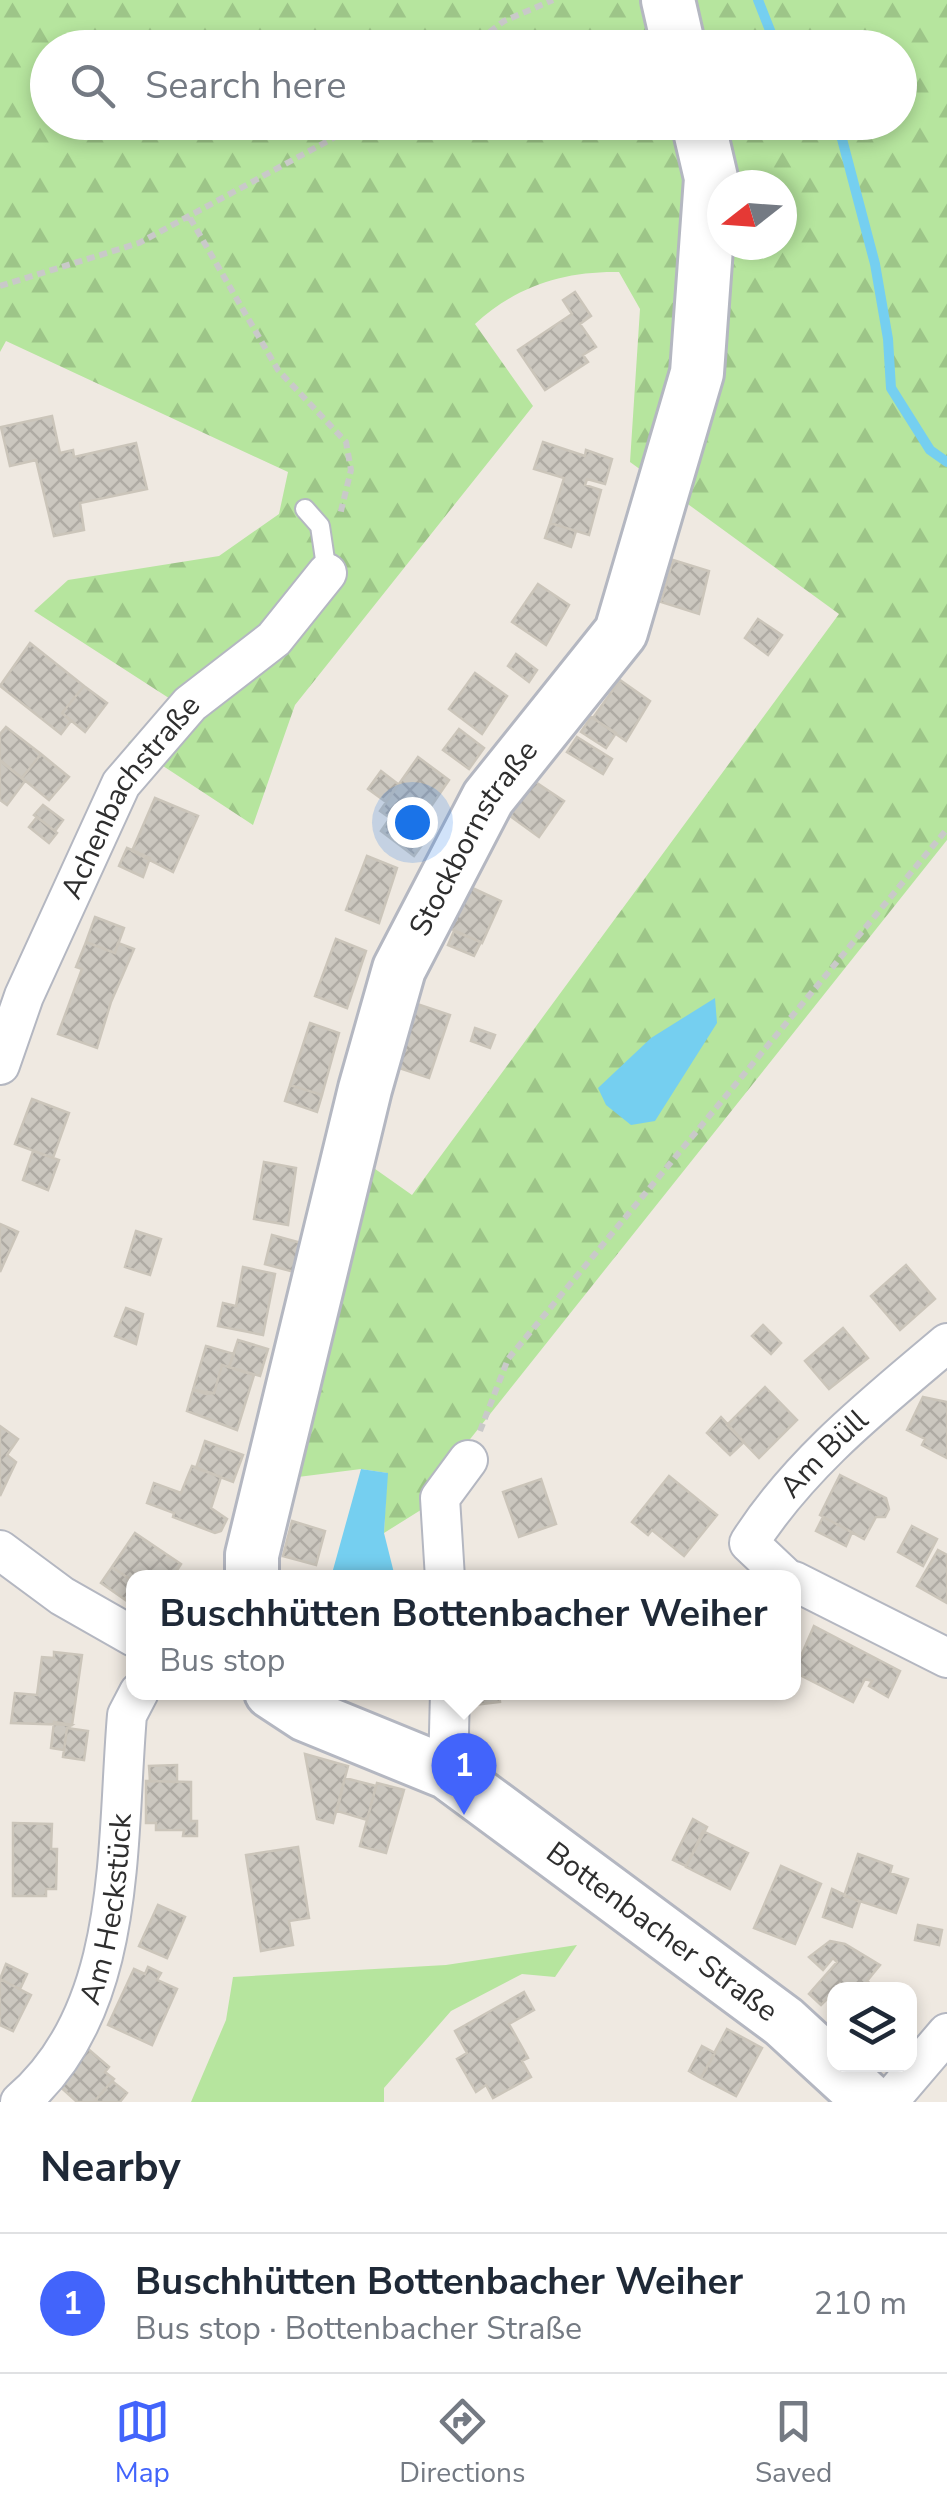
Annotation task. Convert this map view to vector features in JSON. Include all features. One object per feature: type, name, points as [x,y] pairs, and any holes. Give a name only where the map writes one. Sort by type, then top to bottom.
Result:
[{"type":"street","points":[[668,0],[676,30]]},
{"type":"street","name":"Stockbornstraße","points":[[252,1570],[252,1556],[365,1089],[399,968],[488,798],[622,632],[697,373],[711,178],[702,140]]},
{"type":"street","name":"Achenbachstraße","points":[[0,1065],[24,996],[120,784],[190,704],[274,639],[326,574]]},
{"type":"street","name":"Am Büll","points":[[778,1570],[749,1543],[768,1512],[832,1442],[947,1343]]},
{"type":"street","points":[[444,1570],[440,1498],[468,1460]]},
{"type":"street","points":[[0,1550],[62,1596],[126,1632]]},
{"type":"street","points":[[801,1585],[947,1658]]},
{"type":"street","name":"Am Heckstück","points":[[20,2102],[46,2080],[86,2010],[107,1945],[126,1715],[134,1700]]},
{"type":"street","name":"Bottenbacher Straße","points":[[284,1700],[306,1715],[448,1774],[784,2022],[871,2102]]},
{"type":"street","points":[[448,1774],[450,1700]]},
{"type":"street","points":[[888,2102],[947,2033]]},
{"type":"lane","points":[[306,509],[320,526],[326,574]]},
{"type":"path","points":[[492,30],[553,0]]},
{"type":"path","points":[[0,286],[139,244],[331,140]]},
{"type":"path","points":[[190,218],[278,370],[346,442],[351,470],[326,574]]},
{"type":"path","points":[[468,1460],[508,1359],[947,829]]},
{"type":"green space","points":[[0,0],[947,0],[947,840],[463,1448],[440,1498],[384,1533],[387,1473],[361,1469],[298,1477],[361,1159],[412,1195],[839,614],[630,462],[640,309],[619,272],[579,274],[542,283],[507,300],[475,324],[533,406],[295,705],[253,825],[128,743],[175,702],[34,611],[68,580],[219,556],[279,514],[288,472],[6,341],[0,352]]},
{"type":"green space","points":[[577,1945],[555,1977],[522,1974],[451,2011],[384,2088],[384,2102],[191,2102],[226,2020],[233,1977],[446,1965]]},
{"type":"water","points":[[715,998],[717,1023],[655,1121],[631,1125],[606,1105],[598,1088],[651,1038]]},
{"type":"water","points":[[361,1469],[388,1473],[384,1533],[393,1570],[333,1570]]},
{"type":"building","points":[[575,292],[591,316],[580,324],[596,347],[583,355],[588,362],[545,390],[518,350],[572,314],[563,300]]},
{"type":"building","points":[[52,416],[60,453],[73,450],[74,457],[136,443],[147,489],[80,503],[84,530],[54,536],[36,460],[10,466],[1,427]]},
{"type":"building","points":[[543,442],[585,456],[586,450],[612,459],[605,484],[587,479],[585,485],[601,490],[589,535],[550,523],[564,478],[534,469]]},
{"type":"building","points":[[550,523],[576,531],[571,547],[545,538]]},
{"type":"building","points":[[673,560],[709,571],[699,614],[661,602]]},
{"type":"building","points":[[538,584],[569,605],[546,645],[512,622]]},
{"type":"building","points":[[758,619],[782,635],[768,655],[745,638]]},
{"type":"building","points":[[30,643],[84,686],[62,713],[71,721],[61,734],[0,686]]},
{"type":"building","points":[[516,654],[537,670],[529,682],[508,666]]},
{"type":"building","points":[[475,673],[507,696],[482,734],[449,709]]},
{"type":"building","points":[[620,680],[650,701],[626,741],[593,718]]},
{"type":"building","points":[[84,686],[107,703],[85,732],[62,713]]},
{"type":"building","points":[[591,717],[616,733],[606,748],[581,732]]},
{"type":"building","points":[[6,727],[41,754],[22,778],[0,760],[0,734]]},
{"type":"building","points":[[459,729],[484,748],[469,769],[443,750]]},
{"type":"building","points":[[577,737],[612,759],[603,774],[567,752]]},
{"type":"building","points":[[41,754],[69,777],[49,800],[22,778]]},
{"type":"building","points":[[418,757],[449,780],[417,827],[425,841],[414,856],[381,831],[390,818],[380,811]]},
{"type":"building","points":[[0,761],[25,781],[7,805],[0,800]]},
{"type":"building","points":[[381,771],[398,784],[386,802],[368,789]]},
{"type":"building","points":[[534,781],[564,801],[539,837],[510,816]]},
{"type":"building","points":[[155,798],[198,816],[173,872],[132,851]]},
{"type":"building","points":[[43,805],[63,820],[55,831],[34,815]]},
{"type":"building","points":[[37,817],[57,833],[49,843],[29,827]]},
{"type":"building","points":[[127,848],[150,858],[143,877],[119,866]]},
{"type":"building","points":[[367,856],[397,868],[379,923],[346,910]]},
{"type":"building","points":[[468,886],[501,901],[482,943],[449,928]]},
{"type":"building","points":[[95,917],[124,928],[115,953],[86,942]]},
{"type":"building","points":[[454,931],[481,942],[474,956],[448,945]]},
{"type":"building","points":[[336,939],[366,951],[347,1008],[315,996]]},
{"type":"building","points":[[86,942],[115,953],[118,943],[134,949],[97,1048],[58,1034],[82,969],[76,967]]},
{"type":"building","points":[[417,1004],[450,1015],[429,1078],[396,1067]]},
{"type":"building","points":[[310,1023],[339,1033],[322,1095],[290,1085]]},
{"type":"building","points":[[475,1028],[495,1035],[490,1048],[471,1041]]},
{"type":"building","points":[[290,1085],[322,1095],[317,1112],[285,1101]]},
{"type":"building","points":[[32,1099],[69,1113],[53,1158],[15,1144]]},
{"type":"building","points":[[33,1151],[59,1160],[48,1190],[23,1180]]},
{"type":"building","points":[[264,1162],[296,1168],[288,1225],[254,1219]]},
{"type":"building","points":[[0,1224],[18,1232],[0,1272]]},
{"type":"building","points":[[136,1231],[161,1239],[150,1275],[125,1267]]},
{"type":"building","points":[[272,1235],[301,1243],[294,1272],[265,1264]]},
{"type":"building","points":[[906,1265],[935,1299],[900,1330],[871,1296]]},
{"type":"building","points":[[243,1267],[275,1274],[263,1335],[218,1326],[223,1303],[236,1306]]},
{"type":"building","points":[[126,1308],[143,1314],[136,1344],[115,1336]]},
{"type":"building","points":[[763,1325],[781,1343],[771,1354],[752,1336]]},
{"type":"building","points":[[843,1328],[868,1358],[829,1389],[805,1361]]},
{"type":"building","points":[[238,1340],[268,1349],[260,1376],[229,1367]]},
{"type":"building","points":[[206,1346],[234,1354],[229,1367],[222,1365],[214,1393],[206,1394],[193,1390]]},
{"type":"building","points":[[222,1365],[254,1375],[237,1430],[187,1411],[193,1390],[214,1393]]},
{"type":"building","points":[[765,1387],[797,1420],[759,1458],[727,1425]]},
{"type":"building","points":[[923,1397],[947,1402],[947,1458],[922,1445],[925,1439],[907,1430]]},
{"type":"building","points":[[721,1417],[744,1442],[730,1455],[707,1433]]},
{"type":"building","points":[[0,1426],[18,1439],[7,1455],[16,1462],[0,1496]]},
{"type":"building","points":[[205,1441],[243,1455],[233,1482],[196,1468]]},
{"type":"building","points":[[192,1466],[221,1477],[211,1508],[227,1519],[221,1531],[215,1533],[147,1503],[154,1483],[181,1493]]},
{"type":"building","points":[[840,1475],[886,1498],[889,1509],[885,1517],[876,1517],[864,1539],[820,1515]]},
{"type":"building","points":[[669,1476],[717,1515],[684,1556],[652,1530],[648,1535],[632,1522]]},
{"type":"building","points":[[541,1479],[556,1524],[519,1537],[503,1492]]},
{"type":"building","points":[[823,1517],[852,1532],[846,1546],[816,1531]]},
{"type":"building","points":[[292,1521],[325,1531],[316,1565],[283,1556]]},
{"type":"building","points":[[912,1526],[937,1539],[923,1566],[898,1552]]},
{"type":"building","points":[[135,1533],[181,1564],[177,1570],[126,1570],[126,1577],[112,1567]]},
{"type":"building","points":[[938,1550],[947,1555],[947,1603],[917,1586]]},
{"type":"building","points":[[112,1567],[126,1577],[126,1600],[101,1583]]},
{"type":"building","points":[[814,1626],[900,1671],[888,1697],[869,1686],[872,1681],[865,1679],[853,1702],[801,1676],[801,1656]]},
{"type":"building","points":[[54,1652],[82,1655],[72,1725],[11,1723],[15,1693],[37,1695],[42,1657],[54,1658]]},
{"type":"building","points":[[473,1700],[500,1700],[500,1702],[473,1705]]},
{"type":"building","points":[[54,1722],[72,1725],[67,1728],[64,1750],[51,1748]]},
{"type":"building","points":[[67,1728],[88,1731],[84,1760],[63,1757]]},
{"type":"building","points":[[305,1754],[348,1766],[333,1823],[317,1819]]},
{"type":"building","points":[[177,1765],[177,1782],[150,1781],[149,1766]]},
{"type":"building","points":[[345,1778],[376,1786],[367,1820],[337,1811]]},
{"type":"building","points":[[146,1781],[191,1782],[191,1821],[197,1821],[197,1836],[183,1836],[184,1830],[156,1830],[156,1823],[146,1823]]},
{"type":"building","points":[[377,1783],[404,1790],[386,1853],[360,1846]]},
{"type":"building","points":[[693,1819],[707,1827],[686,1866],[673,1860]]},
{"type":"building","points":[[13,1823],[52,1824],[51,1849],[57,1849],[56,1889],[46,1889],[46,1896],[13,1896]]},
{"type":"building","points":[[703,1831],[748,1853],[730,1889],[686,1867]]},
{"type":"building","points":[[298,1847],[309,1918],[289,1921],[293,1945],[261,1951],[246,1855]]},
{"type":"building","points":[[858,1854],[892,1866],[890,1873],[908,1879],[896,1913],[844,1896]]},
{"type":"building","points":[[781,1866],[821,1884],[795,1944],[754,1928]]},
{"type":"building","points":[[832,1889],[860,1902],[852,1927],[823,1917]]},
{"type":"building","points":[[158,1905],[185,1917],[167,1958],[139,1946]]},
{"type":"building","points":[[918,1925],[942,1930],[939,1945],[915,1940]]},
{"type":"building","points":[[830,1941],[845,1944],[880,1965],[868,1982],[827,1982],[827,1999],[821,2005],[809,1994],[837,1962],[833,1958],[823,1970],[809,1957]]},
{"type":"building","points":[[6,1964],[27,1974],[20,1989],[0,1979]]},
{"type":"building","points":[[148,1967],[161,1973],[157,1980],[177,1989],[152,2045],[108,2025],[134,1969],[145,1974]]},
{"type":"building","points":[[0,1979],[31,1995],[13,2031],[0,2025]]},
{"type":"building","points":[[524,1992],[534,2010],[509,2024],[528,2058],[522,2061],[531,2077],[493,2098],[486,2085],[476,2092],[457,2059],[467,2053],[455,2031]]},
{"type":"building","points":[[727,2029],[762,2048],[736,2096],[701,2078]]},
{"type":"building","points":[[702,2046],[715,2053],[701,2078],[689,2071]]},
{"type":"building","points":[[87,2048],[109,2067],[105,2072],[114,2079],[94,2102],[77,2102],[57,2084]]},
{"type":"building","points":[[112,2081],[127,2093],[120,2102],[94,2102]]},
{"type":"waterway","points":[[758,0],[770,30]]},
{"type":"waterway","points":[[842,140],[875,264],[888,339],[891,388],[930,450],[947,462]]},
{"type":"place","name":"Buschhütten Bottenbacher Weiher","points":[[464,1815]]}]
